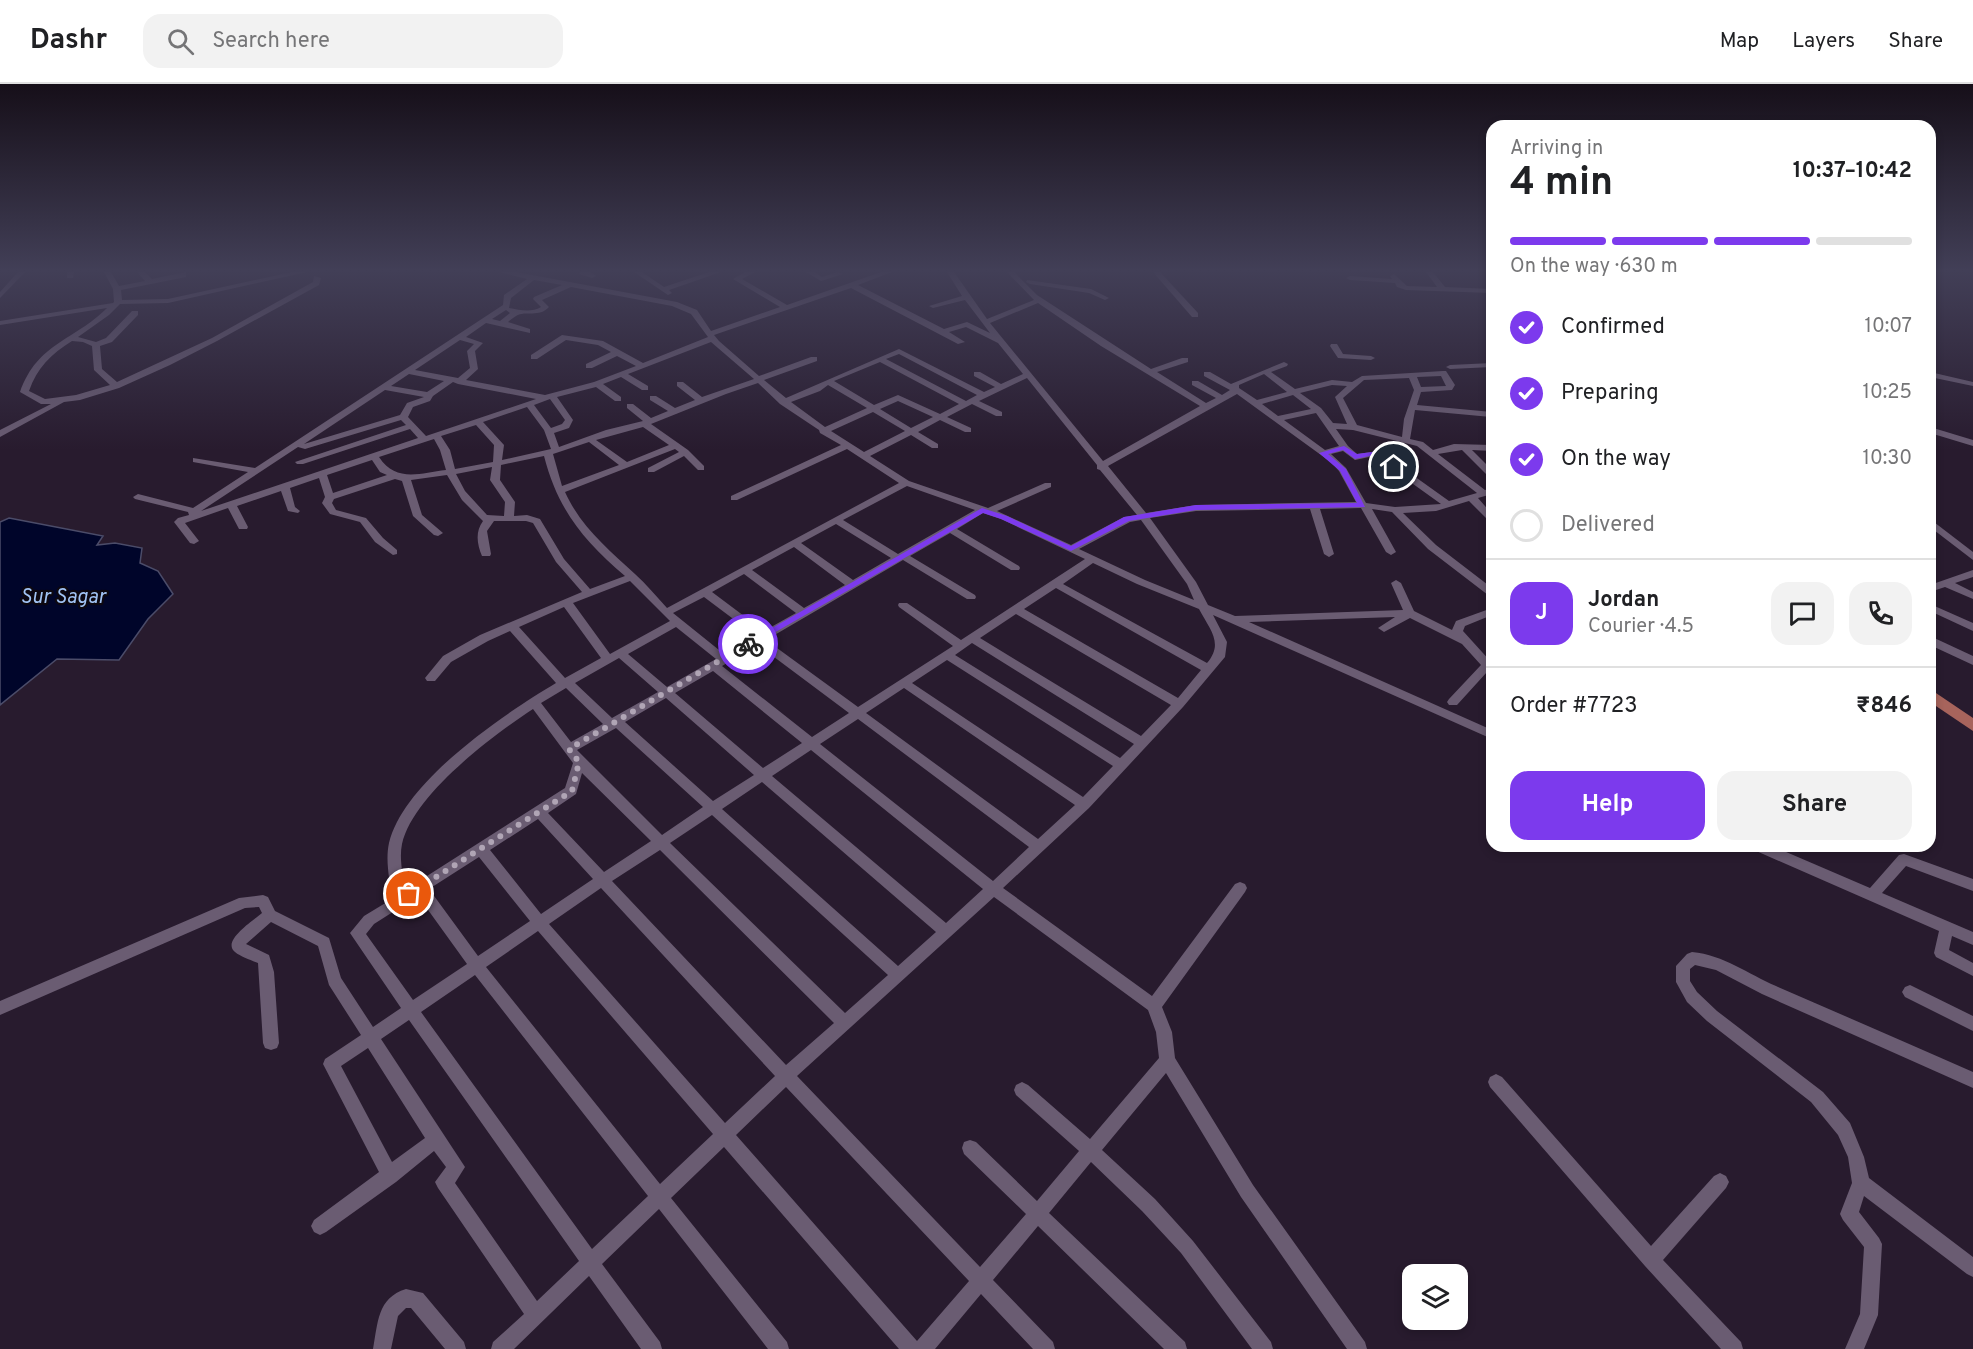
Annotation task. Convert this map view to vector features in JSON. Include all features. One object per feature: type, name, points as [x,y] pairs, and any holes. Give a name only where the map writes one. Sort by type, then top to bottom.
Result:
[{"type":"main road","points":[[1936,698],[1973,726]]},
{"type":"street","points":[[79,331],[41,361],[26,383],[24,392],[34,400],[61,401],[82,398],[143,377],[228,331]]},
{"type":"street","points":[[69,338],[85,340],[96,345],[110,340],[118,331]]},
{"type":"street","points":[[179,522],[469,331]]},
{"type":"street","points":[[708,331],[783,402],[823,431],[906,483],[985,511],[1486,732]]},
{"type":"street","points":[[179,522],[597,384],[725,331]]},
{"type":"street","points":[[981,331],[1000,341]]},
{"type":"street","points":[[507,1347],[535,1314],[786,1076],[1084,804],[1179,704],[1221,654],[1221,642],[1206,608],[1143,516],[1100,467],[993,331]]},
{"type":"street","points":[[1087,331],[1206,406]]},
{"type":"street","points":[[943,332],[962,342]]},
{"type":"street","points":[[534,357],[565,337],[600,343],[642,366]]},
{"type":"street","points":[[287,452],[403,417],[410,405],[427,399],[429,395],[474,369],[471,351],[480,343],[458,338]]},
{"type":"street","points":[[96,345],[96,364],[99,374],[116,386]]},
{"type":"street","points":[[1334,346],[1339,355],[1369,356],[1383,376]]},
{"type":"street","points":[[783,402],[899,351],[984,395]]},
{"type":"street","points":[[589,366],[616,353]]},
{"type":"street","points":[[330,497],[394,476],[451,472],[552,452],[647,423],[814,359]]},
{"type":"street","points":[[880,359],[969,403],[999,414]]},
{"type":"street","points":[[1150,372],[1185,360]]},
{"type":"street","points":[[1236,389],[1235,384],[1239,380],[1284,364]]},
{"type":"street","points":[[1449,367],[1486,365]]},
{"type":"street","points":[[408,371],[549,398],[568,420],[566,426],[549,432]]},
{"type":"street","points":[[1265,371],[1293,394],[1318,410],[1344,448],[1355,457],[1376,453],[1449,505]]},
{"type":"street","points":[[1353,427],[1339,397],[1362,378],[1443,373],[1451,385],[1449,388],[1418,390]]},
{"type":"street","points":[[622,374],[645,388]]},
{"type":"street","points":[[977,374],[1001,387]]},
{"type":"street","points":[[1207,374],[1236,389],[1343,470],[1391,552]]},
{"type":"street","points":[[862,456],[1027,375]]},
{"type":"street","points":[[1407,438],[1408,418],[1418,390],[1412,375]]},
{"type":"street","points":[[1936,375],[1973,384]]},
{"type":"street","points":[[828,381],[935,446]]},
{"type":"street","points":[[1255,403],[1332,382],[1355,385]]},
{"type":"street","points":[[1195,383],[1222,398]]},
{"type":"street","points":[[597,384],[618,399]]},
{"type":"street","points":[[680,384],[701,401]]},
{"type":"street","points":[[384,387],[429,395]]},
{"type":"street","points":[[1100,467],[1236,389]]},
{"type":"street","points":[[653,398],[675,412]]},
{"type":"street","points":[[823,431],[903,398],[968,430]]},
{"type":"street","points":[[0,434],[61,401]]},
{"type":"street","points":[[530,405],[549,432],[559,491],[572,519],[588,538],[632,577],[718,662],[813,743],[993,889],[1154,1006],[1164,1032],[1167,1060],[1247,1191],[1358,1349]]},
{"type":"street","points":[[630,406],[647,423],[686,452],[701,468]]},
{"type":"street","points":[[1412,407],[1486,414]]},
{"type":"street","points":[[1275,419],[1318,410]]},
{"type":"street","points":[[403,417],[425,440]]},
{"type":"street","points":[[478,422],[499,445],[495,480],[510,502],[509,519]]},
{"type":"street","points":[[300,462],[412,426]]},
{"type":"street","points":[[1330,426],[1353,427],[1407,438],[1434,452],[1486,491]]},
{"type":"street","points":[[1936,432],[1973,443]]},
{"type":"street","points":[[436,436],[447,452],[451,472],[473,507],[484,518],[527,518],[537,521],[560,560],[588,594]]},
{"type":"street","points":[[590,439],[626,465]]},
{"type":"street","points":[[559,491],[676,446]]},
{"type":"street","points":[[734,498],[846,446]]},
{"type":"street","points":[[1434,452],[1464,447],[1486,448]]},
{"type":"street","points":[[1464,447],[1486,469]]},
{"type":"street","points":[[1322,453],[1344,448]]},
{"type":"street","points":[[287,452],[300,462],[311,477]]},
{"type":"street","points":[[651,470],[686,452]]},
{"type":"street","points":[[374,456],[383,470],[394,476]]},
{"type":"street","points":[[196,460],[257,471]]},
{"type":"street","points":[[322,473],[330,497],[327,503],[333,512],[363,520],[393,552]]},
{"type":"street","points":[[405,477],[418,516],[438,533]]},
{"type":"street","points":[[666,613],[906,483]]},
{"type":"street","points":[[569,749],[950,529],[985,511],[1048,485]]},
{"type":"street","points":[[285,486],[291,509],[295,511]]},
{"type":"street","points":[[1071,549],[1119,522],[1196,508],[1364,506],[1395,510],[1449,505],[1486,493]]},
{"type":"street","points":[[138,497],[195,511]]},
{"type":"street","points":[[1472,498],[1486,513]]},
{"type":"street","points":[[231,504],[243,527]]},
{"type":"street","points":[[1314,506],[1329,554]]},
{"type":"street","points":[[1395,510],[1432,547],[1486,588]]},
{"type":"street","points":[[486,554],[481,532],[484,524],[491,519]]},
{"type":"street","points":[[836,520],[971,597]]},
{"type":"street","points":[[179,522],[194,541]]},
{"type":"street","points":[[1936,527],[1973,557]]},
{"type":"street","points":[[950,529],[1015,568]]},
{"type":"street","points":[[794,543],[852,585]]},
{"type":"street","points":[[390,1176],[331,1064],[602,881],[1093,559]]},
{"type":"street","points":[[745,570],[804,613]]},
{"type":"street","points":[[1936,587],[1973,573]]},
{"type":"street","points":[[431,678],[447,659],[512,626],[632,577]]},
{"type":"street","points":[[1054,583],[1208,669]]},
{"type":"street","points":[[1396,583],[1410,613]]},
{"type":"street","points":[[1947,584],[1973,596]]},
{"type":"street","points":[[704,592],[859,713],[1039,847]]},
{"type":"street","points":[[566,603],[614,656],[666,692],[946,932]]},
{"type":"street","points":[[903,605],[1142,743]]},
{"type":"street","points":[[1017,610],[1179,704]]},
{"type":"street","points":[[1936,610],[1973,627]]},
{"type":"street","points":[[1233,619],[1410,613],[1464,641]]},
{"type":"street","points":[[1384,628],[1410,613]]},
{"type":"street","points":[[1486,613],[1460,624],[1457,632],[1486,664]]},
{"type":"street","points":[[399,901],[395,866],[396,841],[410,810],[434,783],[533,701],[677,622]]},
{"type":"street","points":[[512,626],[565,683],[714,808],[898,975]]},
{"type":"street","points":[[1936,643],[1973,661]]},
{"type":"street","points":[[947,655],[1121,765]]},
{"type":"street","points":[[1453,702],[1486,672]]},
{"type":"street","points":[[904,683],[1084,804]]},
{"type":"street","points":[[533,701],[579,762],[844,1023]]},
{"type":"street","points":[[579,762],[572,791],[369,920],[357,933],[653,1349]]},
{"type":"street","points":[[539,812],[1046,1349]]},
{"type":"street","points":[[481,849],[540,923],[911,1349]]},
{"type":"street","points":[[1773,852],[1973,939]]},
{"type":"street","points":[[1873,894],[1904,859],[1973,885]]},
{"type":"street","points":[[420,888],[477,966],[780,1349]]},
{"type":"street","points":[[1154,1006],[1240,888]]},
{"type":"street","points":[[0,1008],[244,902],[263,901],[270,915],[324,942],[334,980],[436,1140],[457,1167],[444,1182],[535,1314]]},
{"type":"street","points":[[270,915],[239,941],[239,947],[264,960],[267,972],[271,1043]]},
{"type":"street","points":[[1947,927],[1941,953],[1973,970]]},
{"type":"street","points":[[1854,1349],[1869,1315],[1873,1245],[1849,1214],[1861,1183],[1856,1157],[1844,1129],[1817,1097],[1712,1017],[1692,997],[1683,982],[1683,966],[1692,958],[1703,958],[1724,966],[1761,986],[1973,1080]]},
{"type":"street","points":[[1910,992],[1973,1024]]},
{"type":"street","points":[[923,1349],[1167,1060]]},
{"type":"street","points":[[1496,1082],[1652,1260],[1734,1349]]},
{"type":"street","points":[[1022,1090],[1152,1207],[1181,1240],[1230,1308],[1264,1349]]},
{"type":"street","points":[[320,1226],[436,1140]]},
{"type":"street","points":[[970,1148],[1038,1211],[1178,1349]]},
{"type":"street","points":[[1652,1260],[1720,1182]]},
{"type":"street","points":[[1861,1183],[1973,1269]]},
{"type":"street","points":[[382,1349],[392,1305],[399,1298],[408,1297],[416,1300],[457,1349]]},
{"type":"water","name":"Sur Sagar","points":[[9,518],[103,536],[97,545],[115,543],[142,548],[140,563],[158,571],[173,594],[148,619],[119,660],[57,659],[0,705],[0,522]]},
{"type":"way so far","points":[[409,894],[572,791],[579,762],[569,749],[748,644]]},
{"type":"route","points":[[748,644],[982,510],[1004,517],[1071,549],[1127,519],[1196,508],[1362,505],[1343,470],[1335,461],[1322,453],[1344,448],[1355,457],[1376,453],[1394,467]]}]
